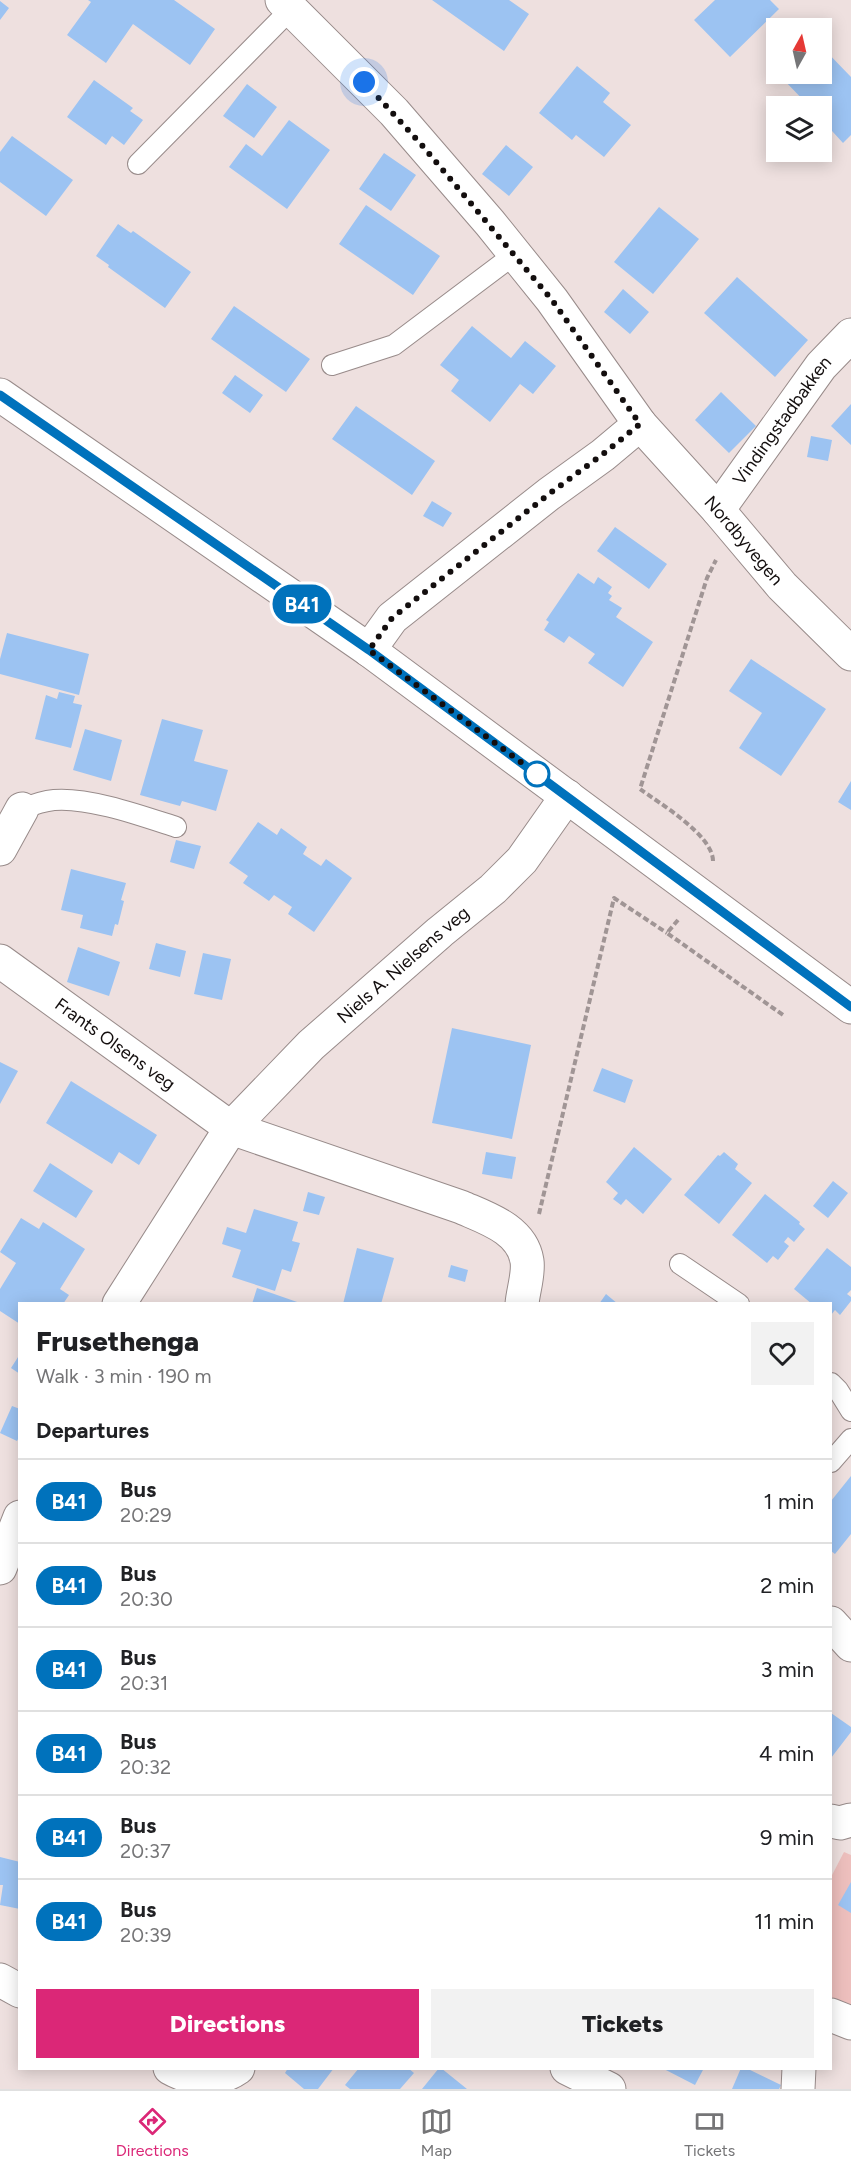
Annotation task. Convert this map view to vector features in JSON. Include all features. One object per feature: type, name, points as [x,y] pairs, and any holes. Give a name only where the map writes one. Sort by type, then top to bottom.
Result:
[{"type":"street","name":"Nordbyvegen","points":[[292,3],[393,112],[515,254],[552,300],[640,424],[782,586],[851,654]]},
{"type":"street","name":"Vindingstadbakken","points":[[725,519],[821,366],[851,335]]},
{"type":"street","points":[[0,395],[369,650],[851,1007]]},
{"type":"street","points":[[369,650],[392,618],[640,424]]},
{"type":"street","name":"Niels A. Nielsens veg","points":[[120,1302],[231,1128],[312,1045],[440,932],[493,889],[522,860],[567,796]]},
{"type":"street","points":[[0,849],[22,809]]},
{"type":"street","name":"Frants Olsens veg","points":[[0,961],[231,1128]]},
{"type":"street","points":[[231,1128],[461,1207],[496,1222],[519,1240],[528,1262],[522,1302]]},
{"type":"street","points":[[0,1568],[18,1522]]},
{"type":"street","points":[[832,1624],[851,1645]]},
{"type":"street","points":[[832,1821],[840,1823],[851,1820]]},
{"type":"street","points":[[0,1980],[18,1990]]},
{"type":"street","points":[[832,2015],[851,2023]]},
{"type":"street","points":[[173,2070],[181,2075],[211,2079],[233,2070]]},
{"type":"street","points":[[571,2070],[609,2089]]},
{"type":"street","points":[[798,2089],[799,2070]]},
{"type":"lane","points":[[138,164],[292,3]]},
{"type":"lane","points":[[332,365],[394,345],[515,254]]},
{"type":"lane","points":[[22,809],[55,800],[78,801],[176,826]]},
{"type":"lane","points":[[680,1264],[737,1302]]},
{"type":"lane","points":[[832,1384],[851,1411]]},
{"type":"lane","points":[[832,1461],[851,1439]]},
{"type":"path","points":[[667,933],[700,894],[712,869],[713,855],[704,839],[640,789],[725,519]]},
{"type":"path","points":[[528,1262],[614,898],[783,1015]]},
{"type":"shaded area","points":[[844,1852],[851,1855],[851,2006],[832,1997],[832,1875]]},
{"type":"building","points":[[88,0],[174,0],[215,29],[190,65],[133,24],[106,63],[67,35],[91,2]]},
{"type":"building","points":[[432,0],[509,0],[529,14],[504,51]]},
{"type":"building","points":[[715,0],[770,0],[779,9],[770,18],[766,18],[766,22],[730,57],[694,20]]},
{"type":"building","points":[[0,1],[9,8],[0,20]]},
{"type":"building","points":[[832,57],[851,77],[851,135],[843,143],[832,131],[832,96],[799,96],[788,84],[832,84]]},
{"type":"building","points":[[577,66],[610,93],[603,102],[631,125],[604,157],[576,135],[572,140],[539,113]]},
{"type":"building","points":[[94,80],[133,108],[130,111],[143,120],[124,145],[112,136],[106,145],[67,117]]},
{"type":"building","points":[[247,84],[277,107],[254,138],[223,116]]},
{"type":"building","points":[[289,120],[330,150],[287,209],[229,167],[246,144],[262,156]]},
{"type":"building","points":[[12,136],[73,180],[46,216],[0,182],[0,152]]},
{"type":"building","points":[[506,145],[533,167],[509,196],[482,174]]},
{"type":"building","points":[[384,153],[416,175],[391,211],[359,189]]},
{"type":"building","points":[[366,205],[440,256],[413,295],[339,244]]},
{"type":"building","points":[[659,207],[699,239],[653,294],[614,262]]},
{"type":"building","points":[[118,224],[131,233],[133,231],[191,272],[165,308],[96,256]]},
{"type":"building","points":[[737,277],[808,340],[775,377],[704,313]]},
{"type":"building","points":[[623,289],[649,312],[630,334],[604,312]]},
{"type":"building","points":[[234,306],[310,359],[286,392],[211,339]]},
{"type":"building","points":[[472,326],[511,358],[525,341],[556,366],[533,394],[520,384],[490,422],[451,391],[459,380],[440,365]]},
{"type":"building","points":[[235,375],[263,395],[250,413],[222,393]]},
{"type":"building","points":[[721,392],[756,426],[729,453],[695,420]]},
{"type":"building","points":[[851,404],[851,445],[831,426]]},
{"type":"building","points":[[356,406],[435,461],[412,495],[332,439]]},
{"type":"building","points":[[811,436],[832,440],[828,461],[807,457]]},
{"type":"building","points":[[432,501],[452,513],[443,527],[423,516]]},
{"type":"building","points":[[615,527],[667,564],[649,589],[597,551]]},
{"type":"building","points":[[578,573],[594,584],[598,577],[612,587],[608,593],[612,596],[609,600],[622,608],[616,617],[653,642],[623,687],[588,663],[595,654],[569,636],[564,643],[544,630],[549,622],[546,620]]},
{"type":"building","points":[[7,633],[89,654],[79,695],[0,674],[0,659]]},
{"type":"building","points":[[751,659],[826,709],[781,776],[739,748],[762,713],[729,691]]},
{"type":"building","points":[[59,692],[75,696],[73,703],[82,705],[71,748],[35,739],[46,695],[57,699]]},
{"type":"building","points":[[162,719],[203,730],[194,761],[228,770],[216,811],[182,801],[180,806],[140,795]]},
{"type":"building","points":[[85,729],[122,740],[111,781],[73,770]]},
{"type":"building","points":[[851,781],[851,810],[838,802]]},
{"type":"building","points":[[258,822],[277,835],[281,828],[307,847],[303,854],[321,866],[326,859],[352,878],[314,932],[288,914],[292,907],[274,895],[269,901],[243,883],[248,876],[229,863]]},
{"type":"building","points":[[176,840],[201,846],[194,869],[170,862]]},
{"type":"building","points":[[71,869],[126,883],[118,925],[115,924],[112,936],[80,928],[83,915],[61,910]]},
{"type":"building","points":[[156,943],[186,951],[180,977],[149,969]]},
{"type":"building","points":[[78,947],[120,962],[109,996],[67,982]]},
{"type":"building","points":[[203,953],[231,959],[222,1000],[194,994]]},
{"type":"building","points":[[452,1028],[531,1045],[512,1139],[432,1123]]},
{"type":"building","points":[[0,1062],[18,1071],[0,1104]]},
{"type":"building","points":[[602,1068],[633,1080],[625,1103],[593,1091]]},
{"type":"building","points":[[71,1081],[157,1135],[139,1165],[119,1152],[112,1164],[46,1123]]},
{"type":"building","points":[[634,1147],[672,1179],[643,1214],[626,1199],[621,1205],[613,1199],[618,1193],[606,1182]]},
{"type":"building","points":[[486,1152],[516,1157],[512,1179],[482,1174]]},
{"type":"building","points":[[724,1152],[738,1164],[735,1169],[752,1183],[719,1224],[684,1195],[718,1155]]},
{"type":"building","points":[[50,1163],[93,1191],[76,1218],[33,1191]]},
{"type":"building","points":[[833,1181],[848,1193],[828,1218],[813,1206]]},
{"type":"building","points":[[308,1192],[325,1197],[319,1215],[303,1211]]},
{"type":"building","points":[[765,1194],[800,1222],[799,1224],[805,1229],[794,1242],[788,1237],[784,1242],[789,1246],[778,1260],[773,1256],[767,1263],[732,1235]]},
{"type":"building","points":[[254,1209],[298,1222],[292,1241],[300,1243],[291,1272],[282,1269],[275,1291],[232,1277],[241,1250],[222,1244],[227,1227],[246,1233]]},
{"type":"building","points":[[21,1218],[39,1229],[43,1222],[85,1249],[60,1289],[69,1295],[64,1302],[18,1302],[18,1323],[0,1311],[0,1289],[16,1263],[0,1252]]},
{"type":"building","points":[[357,1248],[394,1258],[382,1302],[344,1302]]},
{"type":"building","points":[[827,1248],[851,1267],[851,1290],[847,1294],[851,1297],[851,1301],[840,1315],[835,1310],[832,1314],[832,1302],[810,1302],[794,1289]]},
{"type":"building","points":[[451,1265],[468,1270],[465,1282],[448,1277]]},
{"type":"building","points":[[257,1288],[297,1302],[253,1302]]},
{"type":"building","points":[[606,1294],[616,1302],[600,1302]]},
{"type":"building","points":[[18,1357],[18,1373],[11,1368]]},
{"type":"building","points":[[12,1406],[18,1408],[17,1441],[0,1433]]},
{"type":"building","points":[[851,1476],[851,1534],[835,1554],[832,1552],[832,1500]]},
{"type":"building","points":[[832,1714],[851,1727],[851,1732],[832,1757]]},
{"type":"building","points":[[0,1857],[18,1862],[18,1909],[0,1905],[3,1885],[0,1885]]},
{"type":"building","points":[[851,1882],[851,1913],[838,1905]]},
{"type":"building","points":[[287,2070],[332,2070],[318,2089],[304,2089],[285,2073]]},
{"type":"building","points":[[357,2070],[410,2070],[414,2073],[400,2089],[350,2089],[345,2085]]},
{"type":"building","points":[[437,2070],[443,2070],[467,2089],[422,2089]]},
{"type":"building","points":[[666,2070],[703,2070],[695,2085]]},
{"type":"building","points":[[740,2070],[750,2070],[781,2085],[779,2089],[732,2089]]},
{"type":"bus line","name":"B41","points":[[0,395],[369,650],[851,1007]]},
{"type":"route","points":[[364,82],[490,224],[552,300],[640,424],[392,618],[369,650],[537,774]]}]
